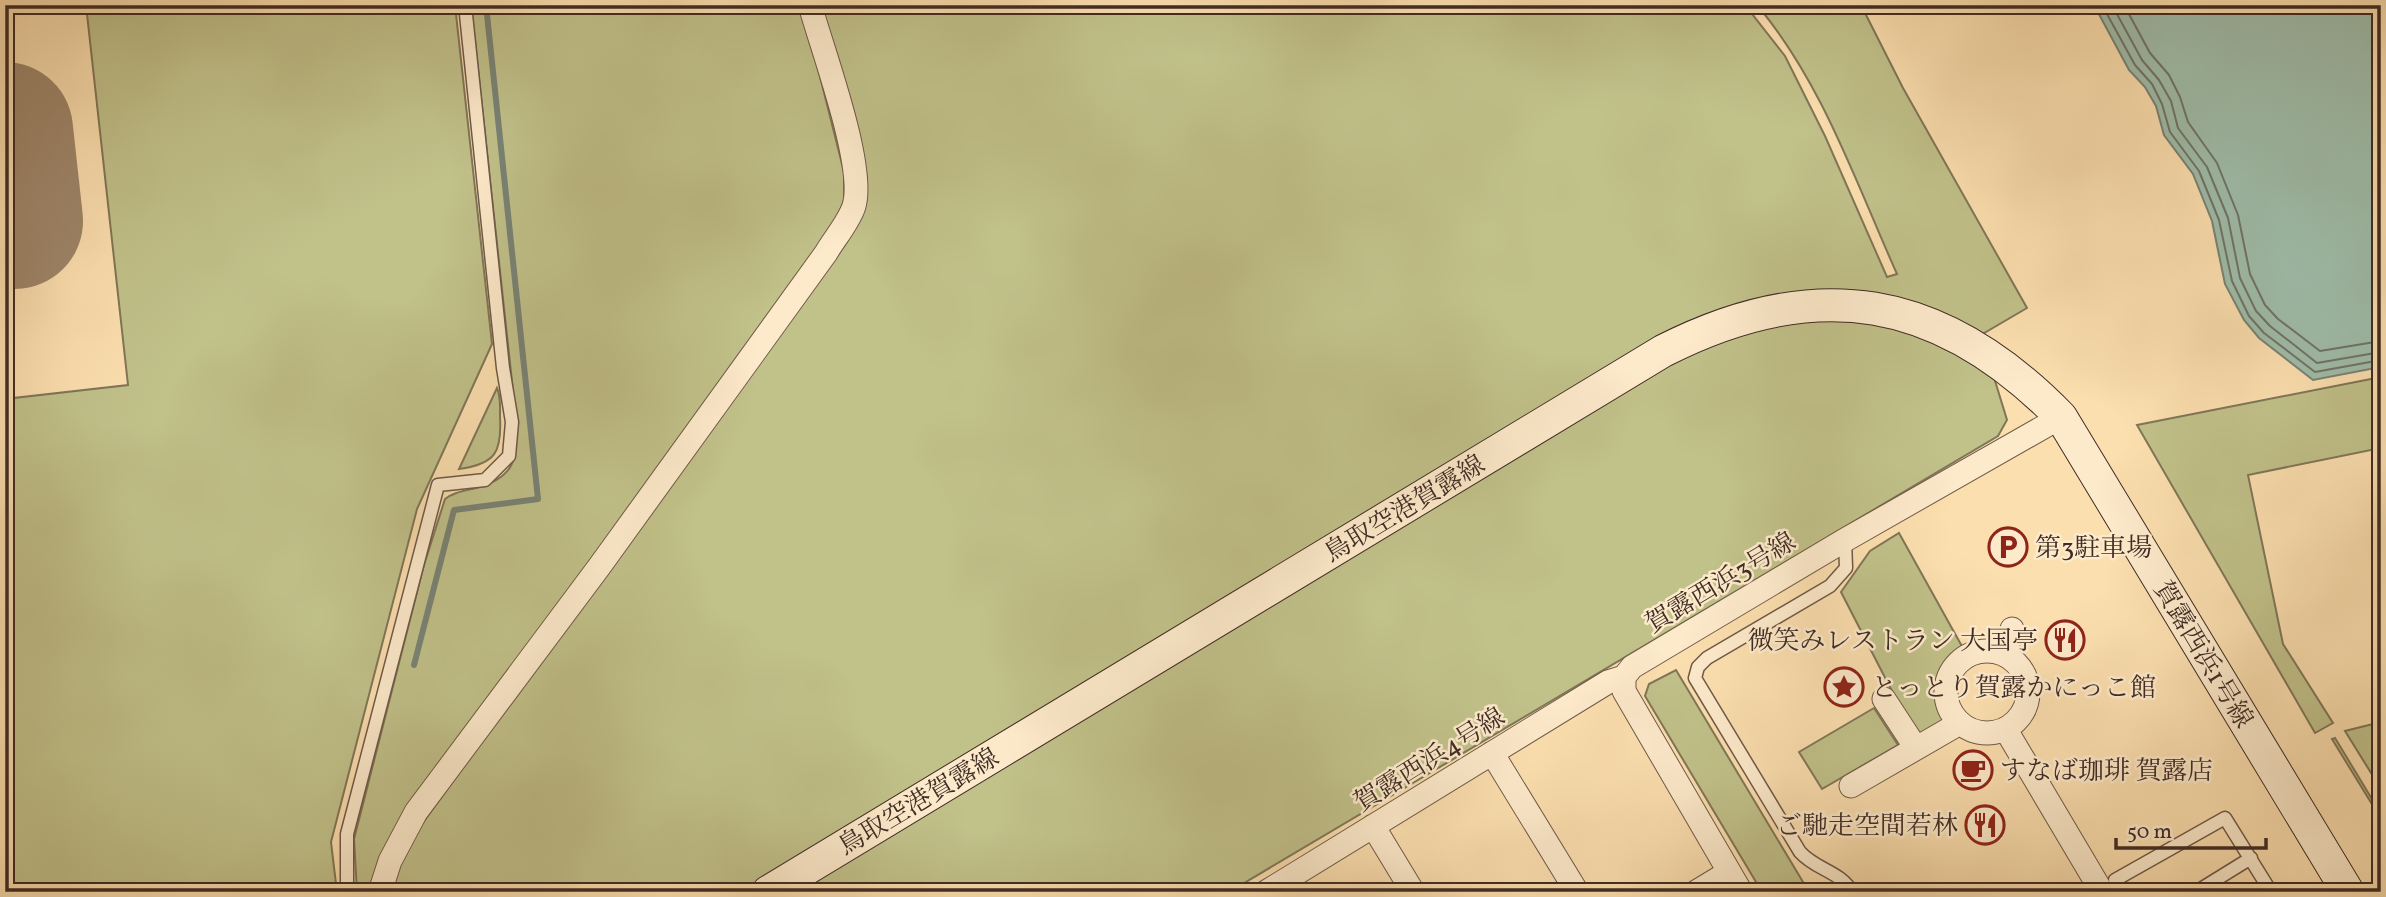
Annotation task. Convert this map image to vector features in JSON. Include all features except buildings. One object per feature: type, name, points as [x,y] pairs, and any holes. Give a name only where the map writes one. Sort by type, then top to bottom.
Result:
[{"type":"main road","name":"鳥取空港賀露線","points":[[768,892],[1639,366],[1722,324],[1769,310],[1824,305],[1855,307],[1913,319],[1947,331],[1989,353],[2013,371],[2061,417]]},
{"type":"main road","name":"賀露西浜1号線","points":[[2061,417],[2348,892]]},
{"type":"street","points":[[380,892],[390,860],[416,812],[826,253],[854,206],[855,173],[847,135],[810,5]]},
{"type":"street","name":"賀露西浜3号線","points":[[1623,677],[1632,667],[1845,540],[2061,417]]},
{"type":"street","points":[[2005,655],[2011,629]]},
{"type":"street","points":[[1987,650],[2005,655],[2022,669],[2028,696],[2017,721],[2006,730],[1979,733],[1960,723],[1948,708],[1945,694],[1952,669],[1973,652],[1987,650]]},
{"type":"street","points":[[1623,677],[1624,691],[1741,892]]},
{"type":"street","name":"賀露西浜4号線","points":[[1266,892],[1608,682],[1623,677]]},
{"type":"street","points":[[1884,699],[1916,748]]},
{"type":"street","points":[[1852,786],[1960,723]]},
{"type":"street","points":[[2006,730],[2102,892]]},
{"type":"street","points":[[1492,753],[1577,892]]},
{"type":"street","points":[[1373,826],[1413,892]]},
{"type":"street","points":[[1696,892],[1729,872]]},
{"type":"lane","points":[[347,892],[347,834],[439,485],[485,481],[509,456],[512,422],[503,368],[465,5]]},
{"type":"lane","points":[[1845,540],[1846,568],[1830,586],[1707,658],[1698,667],[1695,678],[1800,852],[1811,865],[1833,872],[1846,881],[1852,892]]},
{"type":"lane","points":[[2122,892],[2115,880],[2225,818],[2271,892]]},
{"type":"lane","points":[[2196,892],[2251,858]]},
{"type":"green space","points":[[86,5],[455,5],[492,344],[417,509],[331,842],[337,892],[5,892],[5,399],[128,385]]},
{"type":"green space","points":[[471,5],[802,5],[844,172],[844,201],[832,229],[373,892],[357,892],[354,839],[424,565],[445,499],[500,478],[512,463],[515,454],[516,418]]},
{"type":"green space","points":[[818,5],[1745,5],[1785,56],[1825,136],[1887,277],[1897,274],[1836,134],[1801,67],[1757,5],[1861,5],[1903,88],[2027,308],[1981,335],[2007,420],[1998,436],[1229,892],[386,892],[406,846],[614,560],[858,207]]},
{"type":"green space","points":[[2381,377],[2381,448],[2248,475],[2283,644],[2333,723],[2315,733],[2137,425]]},
{"type":"green space","points":[[497,388],[500,405],[498,447],[489,460],[459,469]]},
{"type":"green space","points":[[1899,533],[1964,650],[1944,672],[1941,690],[1948,720],[1925,734],[1913,732],[1841,592],[1870,551]]},
{"type":"green space","points":[[1676,670],[1809,892],[1762,892],[1645,696],[1649,684]]},
{"type":"green space","points":[[1874,708],[1898,745],[1822,789],[1799,752]]},
{"type":"green space","points":[[2381,722],[2381,789],[2345,731]]},
{"type":"green space","points":[[2335,738],[2381,814],[2381,819],[2332,739]]},
{"type":"water","points":[[2094,5],[2381,5],[2381,367],[2313,380],[2259,338],[2244,320],[2225,284],[2212,221],[2193,174],[2164,135],[2156,106],[2145,87],[2129,70]]},
{"type":"waterway","points":[[414,665],[454,510],[538,499],[486,5]]},
{"type":"runway","points":[[5,130],[15,221]]},
{"type":"place","name":"第3駐車場","points":[[2008,547]]},
{"type":"place","name":"微笑みレストラン 大国亭","points":[[2065,640]]},
{"type":"place","name":"とっとり賀露かにっこ館","points":[[1844,687]]},
{"type":"place","name":"すなば珈琲 賀露店","points":[[1973,770]]},
{"type":"place","name":"ご馳走空間若林","points":[[1985,825]]}]
